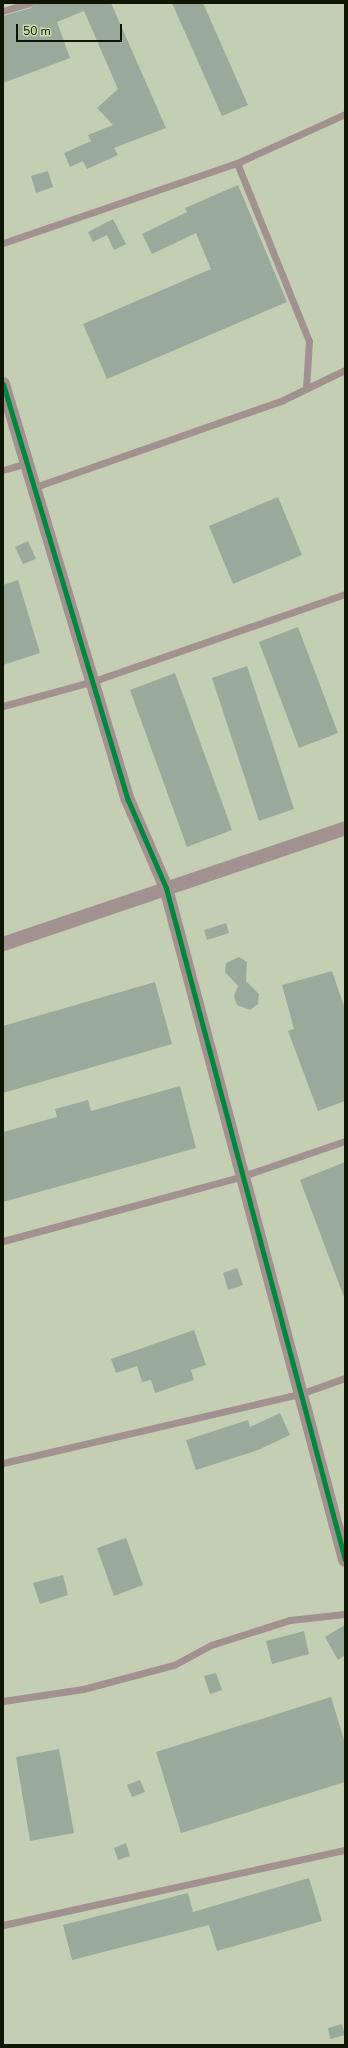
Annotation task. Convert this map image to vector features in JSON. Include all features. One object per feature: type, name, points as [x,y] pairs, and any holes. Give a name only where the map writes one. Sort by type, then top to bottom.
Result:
[{"type":"street","points":[[3,384],[28,463],[91,682],[128,800],[166,888],[240,1177],[345,1560]]},
{"type":"street","points":[[3,944],[345,828]]},
{"type":"lane","points":[[3,11],[30,3]]},
{"type":"lane","points":[[3,243],[237,163],[345,114]]},
{"type":"lane","points":[[237,163],[309,341],[306,387]]},
{"type":"lane","points":[[35,488],[283,400],[306,387],[345,370]]},
{"type":"lane","points":[[3,470],[28,463]]},
{"type":"lane","points":[[3,706],[91,682],[345,594]]},
{"type":"lane","points":[[3,1241],[240,1177],[345,1140]]},
{"type":"lane","points":[[3,1463],[300,1394],[345,1378]]},
{"type":"lane","points":[[3,1701],[91,1687],[174,1665],[211,1645],[290,1620],[345,1614]]},
{"type":"lane","points":[[3,1925],[345,1850]]},
{"type":"building","points":[[35,3],[111,3],[166,128],[114,148],[118,155],[87,169],[83,161],[70,167],[64,153],[91,141],[88,135],[113,125],[97,108],[118,89],[84,11],[57,22],[70,58],[3,83],[3,16],[31,8]]},
{"type":"building","points":[[172,3],[203,3],[248,105],[222,116]]},
{"type":"building","points":[[48,171],[53,187],[36,193],[31,176]]},
{"type":"building","points":[[238,185],[287,302],[107,379],[83,324],[211,269],[196,233],[152,254],[142,234],[187,212],[185,208]]},
{"type":"building","points":[[113,219],[126,244],[114,250],[107,235],[93,242],[88,232]]},
{"type":"building","points":[[278,497],[302,555],[233,584],[209,526]]},
{"type":"building","points":[[28,541],[36,559],[23,564],[15,547]]},
{"type":"building","points":[[18,580],[40,653],[3,665],[3,585]]},
{"type":"building","points":[[298,627],[338,733],[299,748],[259,642]]},
{"type":"building","points":[[247,666],[294,809],[259,821],[212,678]]},
{"type":"building","points":[[175,673],[232,830],[187,847],[130,690]]},
{"type":"building","points":[[226,923],[229,933],[207,940],[204,930]]},
{"type":"building","points":[[239,957],[247,962],[246,981],[259,994],[258,1004],[250,1010],[237,1005],[234,996],[238,986],[225,972],[226,963]]},
{"type":"building","points":[[332,971],[345,1009],[345,1101],[318,1111],[288,1031],[294,1029],[282,985]]},
{"type":"building","points":[[155,982],[172,1044],[3,1093],[3,1026]]},
{"type":"building","points":[[180,1086],[196,1148],[3,1202],[3,1132],[57,1117],[55,1109],[88,1100],[91,1111]]},
{"type":"building","points":[[345,1162],[345,1297],[344,1297],[300,1180]]},
{"type":"building","points":[[237,1268],[243,1285],[228,1290],[223,1273]]},
{"type":"building","points":[[194,1330],[206,1365],[191,1370],[194,1380],[155,1393],[151,1380],[142,1382],[137,1366],[116,1373],[111,1359]]},
{"type":"building","points":[[280,1413],[290,1435],[258,1450],[196,1470],[186,1440],[248,1420],[250,1427]]},
{"type":"building","points":[[126,1538],[143,1585],[114,1596],[97,1548]]},
{"type":"building","points":[[63,1575],[68,1595],[40,1604],[33,1583]]},
{"type":"building","points":[[345,1625],[345,1655],[338,1660],[325,1637]]},
{"type":"building","points":[[304,1631],[309,1654],[272,1664],[266,1641]]},
{"type":"building","points":[[216,1673],[222,1690],[210,1694],[204,1676]]},
{"type":"building","points":[[331,1697],[345,1743],[345,1782],[181,1833],[156,1752]]},
{"type":"building","points":[[59,1749],[74,1833],[30,1841],[16,1757]]},
{"type":"building","points":[[140,1780],[145,1792],[132,1797],[127,1785]]},
{"type":"building","points":[[126,1843],[130,1856],[118,1860],[114,1848]]},
{"type":"building","points":[[309,1878],[322,1921],[217,1951],[209,1925],[72,1960],[63,1925],[188,1893],[193,1912]]},
{"type":"building","points":[[342,2024],[345,2035],[330,2039],[328,2028]]},
{"type":"cycle path","points":[[3,384],[128,800],[166,888],[345,1560]]}]
